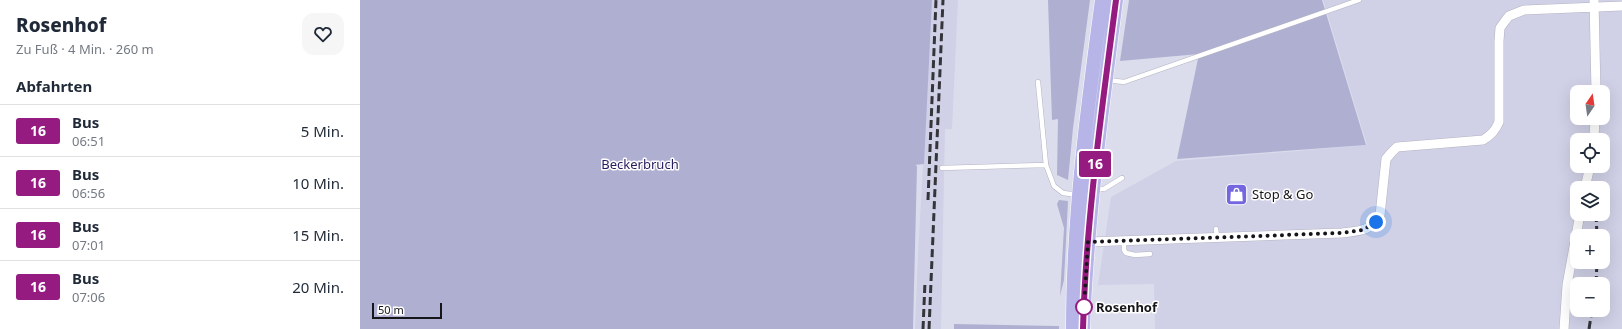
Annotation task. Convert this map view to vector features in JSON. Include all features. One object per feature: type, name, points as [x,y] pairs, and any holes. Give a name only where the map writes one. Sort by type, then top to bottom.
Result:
[{"type":"main road","points":[[1072,329],[1078,195],[1102,0]]},
{"type":"main road","points":[[1084,329],[1088,242],[1093,188],[1105,80],[1116,0]]},
{"type":"street","points":[[1088,242],[1124,241],[1216,233],[1342,233],[1363,230],[1371,227],[1380,215],[1384,167],[1390,152],[1403,146],[1483,140],[1491,136],[1496,130],[1499,117],[1500,28],[1509,16],[1524,10],[1594,4],[1622,6]]},
{"type":"street","points":[[1594,4],[1596,85]]},
{"type":"street","points":[[1564,329],[1567,285],[1579,221]]},
{"type":"lane","points":[[1105,80],[1124,82],[1359,0]]},
{"type":"lane","points":[[1038,82],[1046,165],[1054,186],[1062,193],[1078,195]]},
{"type":"lane","points":[[942,168],[1046,165]]},
{"type":"lane","points":[[1093,188],[1104,189],[1122,178]]},
{"type":"lane","points":[[1124,241],[1124,250],[1126,254],[1150,254]]},
{"type":"shaded area","points":[[920,0],[958,0],[952,129],[945,129],[941,329],[915,329],[925,128]]},
{"type":"shaded area","points":[[1323,0],[1622,0],[1622,329],[1155,329],[1154,284],[1098,285],[1111,197],[1176,161],[1367,145]]},
{"type":"green space","name":"Beckerbruch","points":[[360,0],[932,0],[924,164],[915,165],[917,166],[913,329],[360,329]]},
{"type":"green space","points":[[1048,0],[1090,0],[1073,128],[1068,180],[1057,175],[1058,119],[1052,120]]},
{"type":"green space","points":[[1129,0],[1322,0],[1366,145],[1177,159],[1199,54],[1120,61]]},
{"type":"green space","points":[[1059,200],[1068,201],[1064,280],[1060,296],[1064,228],[1057,204]]},
{"type":"green space","points":[[954,324],[1059,326],[1059,329],[954,329]]},
{"type":"railway","points":[[928,200],[936,0]]},
{"type":"railway","points":[[929,329],[943,0]]},
{"type":"railway","points":[[1596,221],[1597,229]]},
{"type":"railway","points":[[1596,277],[1597,269]]},
{"type":"railway","points":[[923,329],[925,282]]},
{"type":"railway","points":[[1589,329],[1591,317]]},
{"type":"bus line","name":"16","points":[[1083,329],[1085,280],[1093,188],[1116,0]]},
{"type":"place","name":"Stop & Go","points":[[1237,194]]},
{"type":"place","name":"Rosenhof","points":[[1084,307]]},
{"type":"route","points":[[1084,307],[1088,242],[1342,233],[1363,230],[1371,227],[1376,222]]}]
